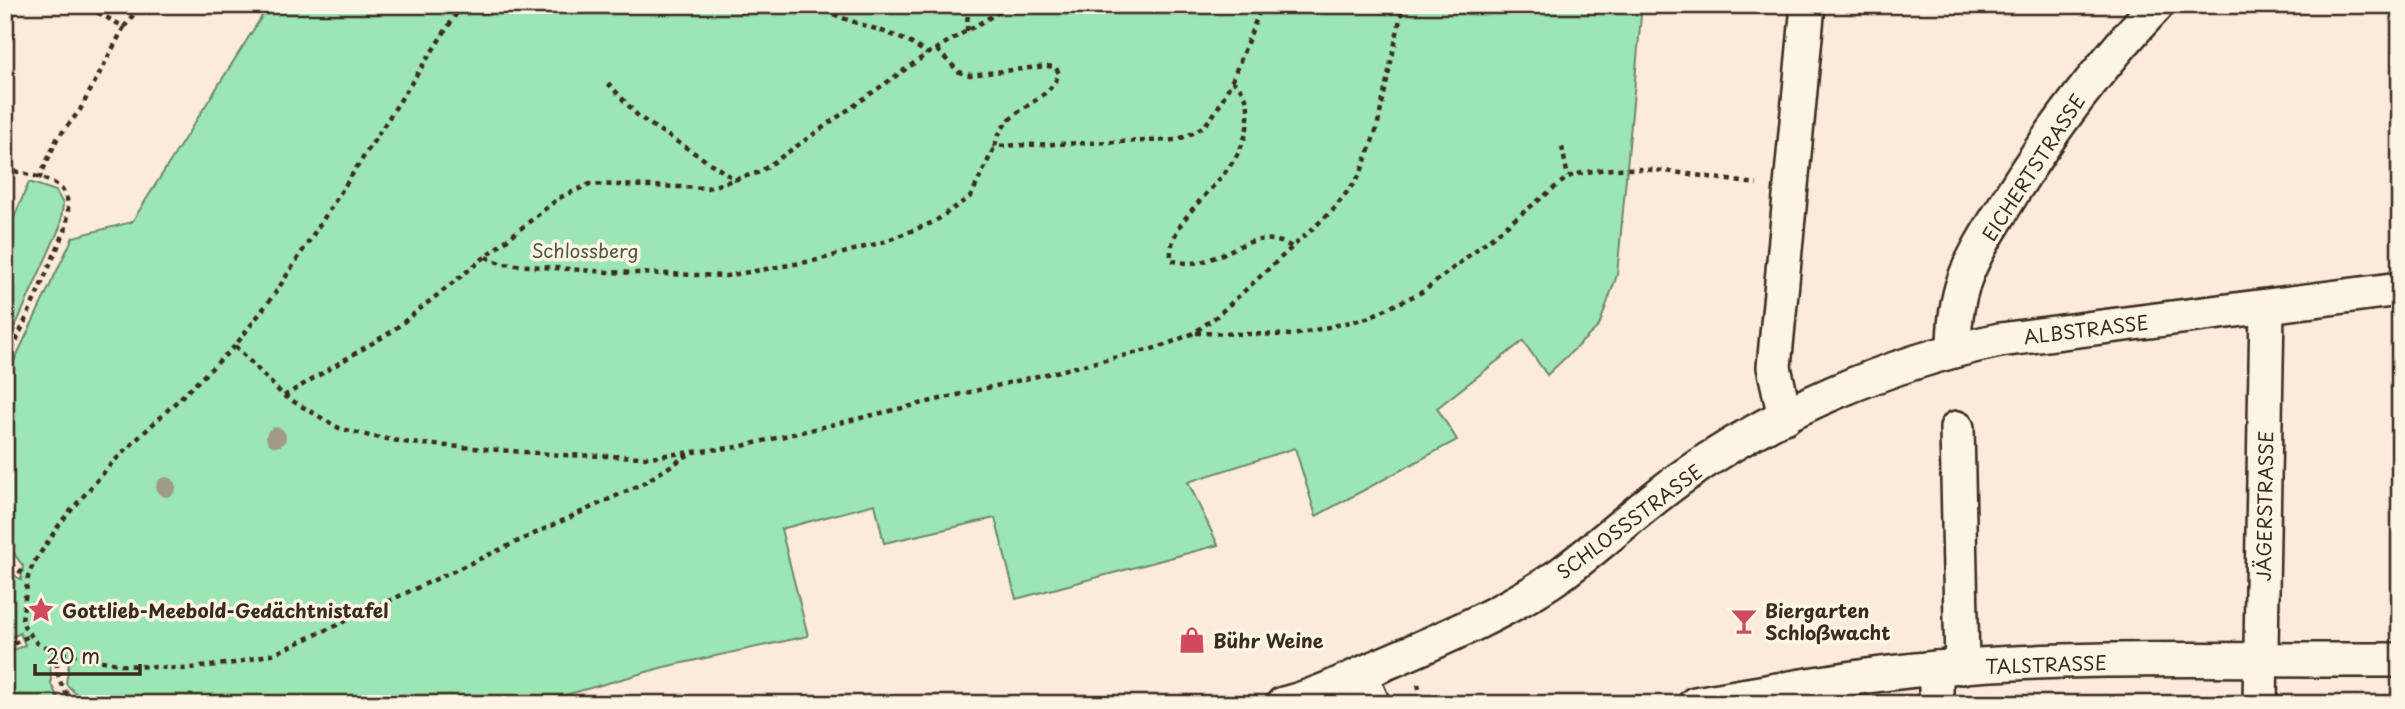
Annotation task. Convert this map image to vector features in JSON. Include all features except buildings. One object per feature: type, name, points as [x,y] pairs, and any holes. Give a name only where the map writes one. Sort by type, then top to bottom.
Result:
[{"type":"street","points":[[1785,418],[1774,368],[1808,5]]},
{"type":"street","name":"EICHERTSTRASSE","points":[[1954,349],[1955,315],[1964,279],[2003,207],[2049,135],[2089,82],[2157,5]]},
{"type":"street","name":"ALBSTRASSE","points":[[1785,418],[1881,373],[1954,349],[2055,331],[2267,308],[2400,289]]},
{"type":"street","name":"JÄGERSTRASSE","points":[[2260,704],[2267,308]]},
{"type":"street","name":"SCHLOSSSTRASSE","points":[[1283,704],[1367,689],[1525,597],[1579,560],[1683,477],[1785,418]]},
{"type":"street","points":[[1936,704],[1949,667],[1957,428]]},
{"type":"street","name":"TALSTRASSE","points":[[1695,704],[1949,667],[2400,660]]},
{"type":"path","points":[[84,5],[124,27]]},
{"type":"path","points":[[39,179],[57,139],[80,110],[124,27],[141,5]]},
{"type":"path","points":[[462,5],[276,292],[234,346],[112,463],[61,522],[33,564],[28,578],[22,620],[29,636],[46,649],[123,665],[183,669],[234,663],[276,653],[300,645],[642,484],[688,455]]},
{"type":"path","points":[[816,5],[843,20],[914,43],[928,54]]},
{"type":"path","points":[[967,31],[968,5]]},
{"type":"path","points":[[284,396],[391,332],[559,198],[590,184],[706,188],[760,172],[928,54],[1012,5]]},
{"type":"path","points":[[995,146],[1175,141],[1196,134],[1208,125],[1233,81],[1262,5]]},
{"type":"path","points":[[234,346],[284,396],[339,428],[410,443],[562,455],[648,457],[688,455],[738,447],[1160,348],[1194,333],[1334,209],[1360,175],[1377,128],[1403,5]]},
{"type":"path","points":[[485,257],[502,264],[726,276],[818,260],[883,242],[934,222],[971,196],[1004,122],[1051,88],[1059,73],[1055,67],[1047,66],[970,75],[959,72],[937,49]]},
{"type":"path","points":[[1233,81],[1242,88],[1249,104],[1248,128],[1240,152],[1226,175],[1180,226],[1169,247],[1171,260],[1197,264],[1248,242],[1266,239],[1278,240],[1292,247]]},
{"type":"path","points":[[608,83],[639,117],[737,180]]},
{"type":"path","points":[[1562,147],[1568,177]]},
{"type":"path","points":[[5,168],[59,186],[69,196],[70,209],[65,231],[5,366]]},
{"type":"path","points":[[1194,333],[1294,335],[1367,318],[1424,291],[1568,177],[1590,170],[1631,170],[1789,187]]},
{"type":"path","points":[[5,556],[11,565],[28,578]]},
{"type":"path","points":[[5,648],[29,636]]},
{"type":"path","points":[[57,652],[56,677],[61,689],[75,704]]},
{"type":"green space","name":"Schlossberg","points":[[269,5],[1642,5],[1617,275],[1599,326],[1547,375],[1523,341],[1437,408],[1457,440],[1316,516],[1295,448],[1188,482],[1218,545],[1016,599],[995,518],[884,543],[875,504],[781,529],[808,636],[664,667],[534,704],[86,704],[66,684],[69,662],[50,656],[51,684],[61,704],[5,704],[5,654],[25,645],[20,633],[5,641],[5,568],[21,580],[23,566],[12,551],[5,533],[5,380],[73,237],[132,222]]},
{"type":"green space","points":[[29,182],[56,191],[63,204],[60,227],[5,349],[5,239]]},
{"type":"place","name":"Gottlieb-Meebold-Gedächtnistafel","points":[[41,610]]},
{"type":"place","name":"Biergarten Schloßwacht","points":[[1744,621]]},
{"type":"place","name":"Bühr Weine","points":[[1192,640]]}]
